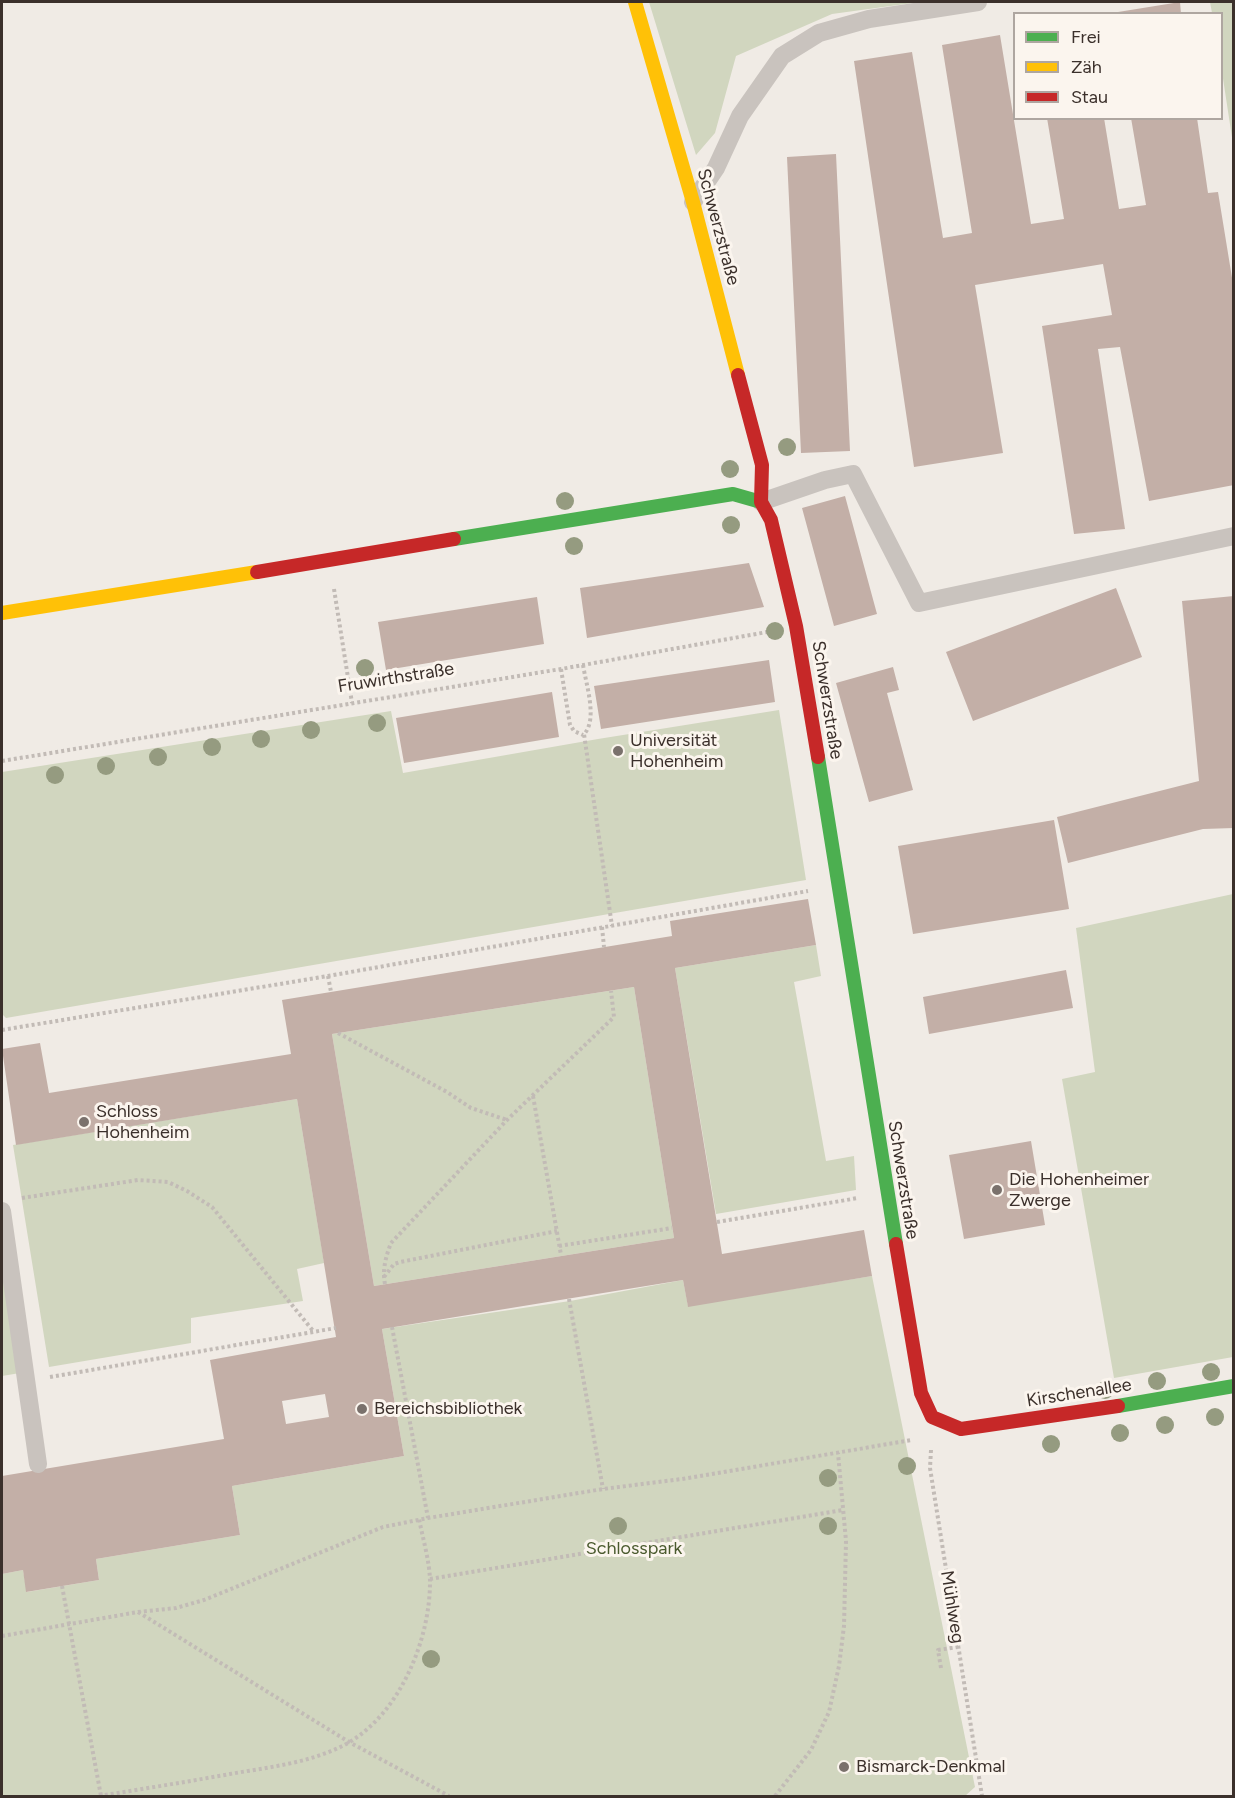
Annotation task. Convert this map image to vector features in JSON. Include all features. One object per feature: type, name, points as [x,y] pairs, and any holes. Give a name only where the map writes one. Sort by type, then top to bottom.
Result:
[{"type":"street","name":"Schwerzstraße","points":[[635,2],[693,202],[762,465],[761,502],[771,520],[796,626],[839,884],[886,1193],[921,1393],[932,1417]]},
{"type":"street","points":[[2,613],[733,494],[761,502]]},
{"type":"street","name":"Kirschenallee","points":[[932,1417],[961,1429],[1233,1386]]},
{"type":"lane","points":[[693,202],[716,168],[740,116],[782,56],[819,33],[859,22],[978,2]]},
{"type":"lane","points":[[761,502],[825,480],[853,474],[919,603],[1233,536]]},
{"type":"lane","points":[[7,1205],[25,1381],[38,1464]]},
{"type":"lane","points":[[932,1417],[932,1436]]},
{"type":"path","points":[[330,559],[352,703]]},
{"type":"path","name":"Fruwirthstraße","points":[[2,761],[561,669],[796,626]]},
{"type":"path","points":[[583,665],[591,714],[591,722],[584,735],[612,926]]},
{"type":"path","points":[[561,669],[570,725],[574,731],[584,735]]},
{"type":"path","points":[[2,1030],[328,976],[839,884]]},
{"type":"path","points":[[602,927],[604,947]]},
{"type":"path","points":[[328,976],[331,992]]},
{"type":"path","points":[[385,1284],[386,1258],[391,1243],[507,1120],[614,1017],[611,991]]},
{"type":"path","points":[[338,1033],[447,1092],[471,1108],[507,1120]]},
{"type":"path","points":[[532,1095],[561,1255]]},
{"type":"path","points":[[7,1205],[138,1180],[168,1182],[212,1207],[314,1332]]},
{"type":"path","points":[[717,1222],[886,1193]]},
{"type":"path","points":[[559,1246],[672,1228]]},
{"type":"path","points":[[384,1277],[394,1264],[400,1262],[557,1231]]},
{"type":"path","points":[[569,1299],[603,1489]]},
{"type":"path","points":[[392,1327],[428,1518]]},
{"type":"path","points":[[25,1381],[336,1328]]},
{"type":"path","points":[[3,1637],[138,1612],[176,1608],[204,1600],[383,1527],[419,1519],[603,1489],[682,1479],[932,1436]]},
{"type":"path","name":"Mühlweg","points":[[932,1436],[930,1468],[982,1797]]},
{"type":"path","points":[[775,1797],[811,1750],[829,1712],[839,1666],[844,1626],[846,1541],[838,1453]]},
{"type":"path","points":[[430,1579],[843,1509]]},
{"type":"path","points":[[62,1586],[100,1796],[286,1764],[323,1755],[349,1742],[372,1725],[396,1695],[412,1665],[424,1631],[429,1603],[430,1579],[419,1519]]},
{"type":"path","points":[[138,1612],[349,1742],[449,1797]]},
{"type":"path","points":[[941,1668],[938,1650],[958,1647]]},
{"type":"green space","points":[[649,2],[920,2],[832,14],[736,56],[715,133],[696,155]]},
{"type":"green space","points":[[1210,2],[1233,2],[1233,144],[1223,79],[1223,12],[1212,12]]},
{"type":"green space","points":[[779,710],[806,880],[6,1018],[2,1014],[2,772],[391,711],[403,773]]},
{"type":"green space","points":[[1233,894],[1233,1357],[1114,1378],[1062,1079],[1095,1072],[1076,928]]},
{"type":"green space","points":[[816,945],[821,976],[794,982],[826,1161],[854,1156],[856,1190],[716,1214],[675,968]]},
{"type":"green space","points":[[634,987],[674,1238],[374,1286],[332,1034]]},
{"type":"green space","points":[[297,1099],[324,1263],[297,1269],[303,1301],[191,1318],[191,1343],[49,1367],[13,1145]]},
{"type":"green space","points":[[2,1241],[20,1373],[2,1376]]},
{"type":"green space","name":"Schlosspark","points":[[872,1276],[975,1787],[965,1796],[2,1796],[2,1574],[23,1570],[27,1592],[99,1580],[96,1559],[240,1535],[232,1486],[404,1456],[382,1329],[570,1301],[683,1280],[688,1306]]},
{"type":"building","points":[[1180,2],[1181,12],[1118,12]]},
{"type":"building","points":[[1000,35],[1031,224],[1064,219],[1047,120],[1104,120],[1119,209],[1146,205],[1131,120],[1197,120],[1208,193],[1218,192],[1234,290],[1234,485],[1149,501],[1120,347],[1098,349],[1125,529],[1074,534],[1042,326],[1112,315],[1103,264],[975,285],[1003,453],[914,467],[854,61],[912,52],[943,238],[972,233],[942,45]]},
{"type":"building","points":[[836,154],[850,451],[801,453],[787,157]]},
{"type":"building","points":[[845,496],[877,614],[834,626],[802,508]]},
{"type":"building","points":[[749,563],[764,607],[587,638],[580,588]]},
{"type":"building","points":[[1116,588],[1142,657],[973,721],[946,652]]},
{"type":"building","points":[[1234,596],[1234,828],[1203,829],[1068,863],[1057,817],[1199,781],[1182,601]]},
{"type":"building","points":[[537,597],[544,644],[386,670],[378,622]]},
{"type":"building","points":[[769,660],[775,702],[601,729],[594,686]]},
{"type":"building","points":[[893,667],[899,690],[887,693],[913,790],[869,802],[836,683]]},
{"type":"building","points":[[552,692],[559,737],[404,763],[396,718]]},
{"type":"building","points":[[1054,820],[1069,909],[913,934],[898,846]]},
{"type":"building","name":"Schloss Hohenheim","points":[[808,899],[816,945],[675,968],[722,1254],[864,1230],[872,1276],[688,1307],[683,1280],[382,1329],[404,1456],[232,1486],[240,1535],[96,1559],[99,1580],[26,1592],[23,1570],[2,1574],[2,1476],[224,1439],[210,1360],[336,1337],[297,1099],[16,1145],[2,1049],[40,1043],[49,1093],[291,1054],[282,1000],[672,936],[670,921]],"holes":[[[634,987],[674,1238],[374,1286],[332,1034]],[[325,1394],[329,1417],[286,1424],[282,1401]]]},
{"type":"building","points":[[1066,970],[1073,1008],[929,1034],[923,997]]},
{"type":"building","name":"Die Hohenheimer Zwerge","points":[[1031,1141],[1045,1225],[964,1239],[949,1155]]},
{"type":"traffic: fast","points":[[454,539],[733,494],[761,502]]},
{"type":"traffic: fast","points":[[818,757],[896,1244]]},
{"type":"traffic: fast","points":[[1118,1406],[1234,1386]]},
{"type":"traffic: slow","points":[[635,2],[693,202],[738,375]]},
{"type":"traffic: slow","points":[[2,613],[257,572]]},
{"type":"traffic: jam","points":[[738,375],[762,465],[761,502],[771,520],[796,626],[818,757]]},
{"type":"traffic: jam","points":[[257,572],[454,539]]},
{"type":"traffic: jam","points":[[896,1244],[921,1393],[932,1417],[961,1429],[1118,1406]]},
{"type":"place","name":"Universität Hohenheim","points":[[618,751]]},
{"type":"place","name":"Schloss Hohenheim","points":[[84,1122]]},
{"type":"place","name":"Die Hohenheimer Zwerge","points":[[997,1190]]},
{"type":"place","name":"Bereichsbibliothek","points":[[362,1409]]},
{"type":"place","name":"Bismarck-Denkmal","points":[[844,1767]]}]
